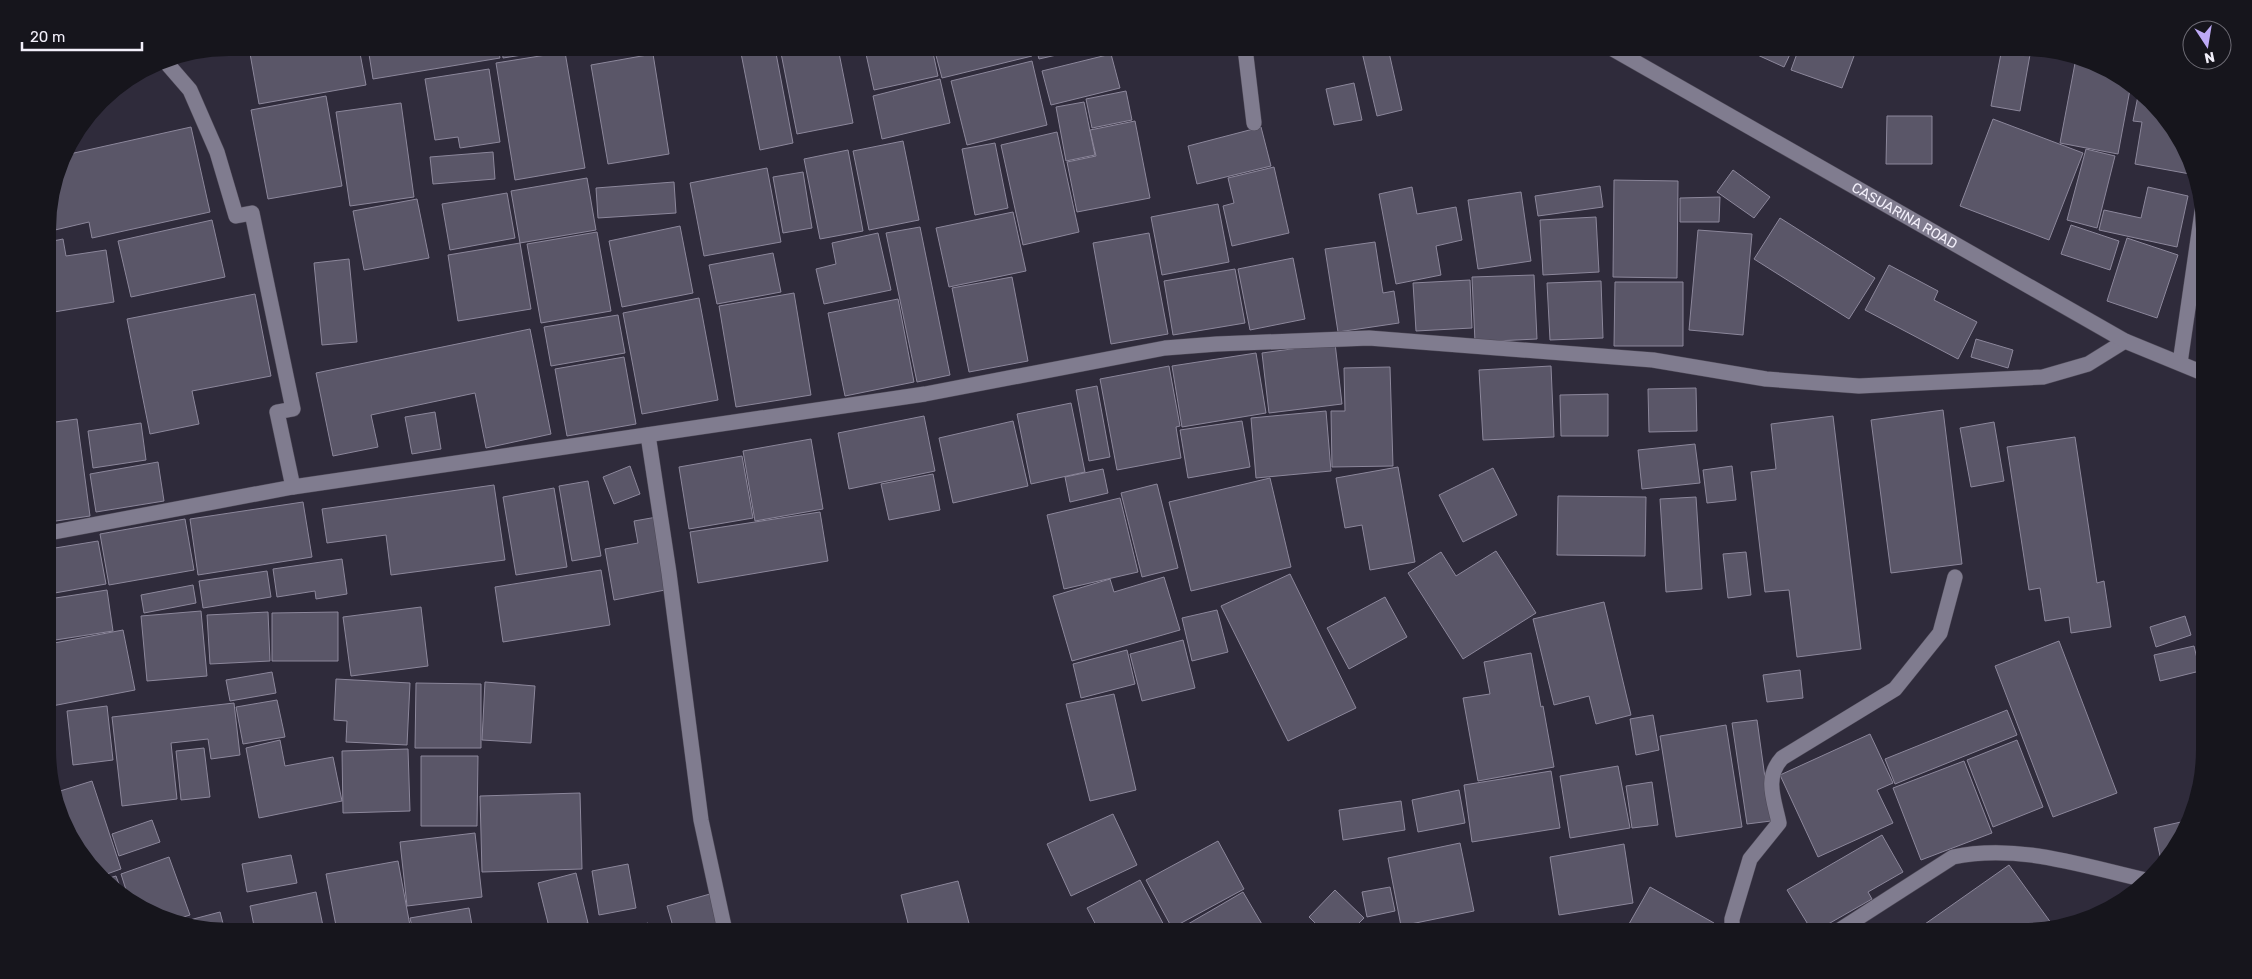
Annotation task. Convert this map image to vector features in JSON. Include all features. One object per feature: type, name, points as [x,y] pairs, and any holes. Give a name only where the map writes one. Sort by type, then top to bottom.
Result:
[{"type":"street","points":[[1246,56],[1254,123]]},
{"type":"street","name":"CASUARINA ROAD","points":[[1624,56],[2125,341],[2196,370]]},
{"type":"street","points":[[170,67],[190,90],[217,152],[236,216],[252,213],[293,409],[277,412],[292,486]]},
{"type":"street","points":[[2180,364],[2196,253]]},
{"type":"street","points":[[56,532],[292,486],[925,394],[1165,348],[1369,338],[1653,360],[1766,379],[1859,386],[2043,377],[2088,364],[2125,341]]},
{"type":"street","points":[[648,435],[669,573],[701,820],[723,923]]},
{"type":"street","points":[[1732,922],[1750,859],[1778,823],[1771,777],[1775,766],[1782,758],[1895,690],[1940,633],[1955,578]]},
{"type":"street","points":[[1852,922],[1953,857],[1975,852],[2000,851],[2038,856],[2139,878]]},
{"type":"building","points":[[1363,56],[1390,56],[1402,110],[1377,116]]},
{"type":"building","points":[[1760,56],[1789,56],[1784,67]]},
{"type":"building","points":[[1796,56],[1854,56],[1842,88],[1791,70]]},
{"type":"building","points":[[2000,56],[2030,57],[2020,111],[1991,106]]},
{"type":"building","points":[[251,57],[361,57],[366,85],[259,104]]},
{"type":"building","points":[[369,57],[500,58],[373,79]]},
{"type":"building","points":[[535,57],[566,57],[585,168],[515,180],[496,63]]},
{"type":"building","points":[[637,57],[653,57],[669,154],[608,164],[591,65]]},
{"type":"building","points":[[742,57],[777,57],[793,143],[760,150]]},
{"type":"building","points":[[782,57],[840,57],[853,123],[797,134]]},
{"type":"building","points":[[867,57],[934,57],[938,76],[874,90]]},
{"type":"building","points":[[936,57],[1030,57],[942,78]]},
{"type":"building","points":[[1101,57],[1112,57],[1120,88],[1051,105],[1042,71]]},
{"type":"building","points":[[1032,61],[1047,125],[967,145],[951,81]]},
{"type":"building","points":[[2075,64],[2109,79],[2129,93],[2118,154],[2060,143]]},
{"type":"building","points":[[489,69],[500,142],[460,148],[458,137],[435,140],[425,79]]},
{"type":"building","points":[[940,79],[950,123],[882,139],[873,96]]},
{"type":"building","points":[[1354,83],[1362,120],[1334,125],[1326,89]]},
{"type":"building","points":[[1126,91],[1132,120],[1092,128],[1086,99]]},
{"type":"building","points":[[326,96],[342,186],[268,199],[251,110]]},
{"type":"building","points":[[2137,100],[2160,124],[2173,143],[2186,173],[2135,164],[2142,122],[2133,121]]},
{"type":"building","points":[[1084,102],[1095,155],[1066,161],[1056,107]]},
{"type":"building","points":[[401,103],[414,197],[350,206],[336,112]]},
{"type":"building","points":[[1887,116],[1932,116],[1932,164],[1886,164]]},
{"type":"building","points":[[1993,119],[2083,153],[2049,240],[1960,206]]},
{"type":"building","points":[[1135,121],[1150,198],[1077,212],[1067,162],[1096,156],[1090,130]]},
{"type":"building","points":[[191,127],[210,212],[92,238],[89,222],[57,230],[62,185],[74,153]]},
{"type":"building","points":[[1261,127],[1271,166],[1197,184],[1188,146]]},
{"type":"building","points":[[1057,132],[1079,232],[1023,245],[1001,145]]},
{"type":"building","points":[[903,141],[919,220],[869,230],[853,151]]},
{"type":"building","points":[[995,143],[1008,208],[975,215],[962,149]]},
{"type":"building","points":[[2086,149],[2115,156],[2097,228],[2067,220]]},
{"type":"building","points":[[848,150],[863,231],[820,239],[804,159]]},
{"type":"building","points":[[493,152],[495,179],[433,184],[430,157]]},
{"type":"building","points":[[1274,167],[1289,233],[1232,246],[1223,206],[1234,203],[1228,178]]},
{"type":"building","points":[[767,168],[781,242],[704,256],[690,183]]},
{"type":"building","points":[[1733,170],[1770,197],[1754,218],[1717,192]]},
{"type":"building","points":[[803,172],[812,228],[783,233],[773,177]]},
{"type":"building","points":[[587,178],[596,230],[520,243],[511,191]]},
{"type":"building","points":[[1614,180],[1678,181],[1677,278],[1613,277]]},
{"type":"building","points":[[674,182],[676,213],[598,218],[596,188]]},
{"type":"building","points":[[1600,186],[1603,207],[1538,216],[1535,196]]},
{"type":"building","points":[[1412,187],[1417,214],[1456,207],[1462,240],[1436,246],[1441,275],[1396,284],[1379,194]]},
{"type":"building","points":[[2148,187],[2188,196],[2177,247],[2099,230],[2104,210],[2141,218]]},
{"type":"building","points":[[1521,192],[1531,261],[1478,269],[1468,200]]},
{"type":"building","points":[[507,193],[515,238],[450,250],[442,204]]},
{"type":"building","points":[[1720,197],[1719,222],[1680,222],[1680,198]]},
{"type":"building","points":[[417,199],[429,258],[364,270],[353,211]]},
{"type":"building","points":[[1218,204],[1229,262],[1162,275],[1151,217]]},
{"type":"building","points":[[1013,212],[1026,271],[949,287],[936,228]]},
{"type":"building","points":[[1596,217],[1599,272],[1543,275],[1540,220]]},
{"type":"building","points":[[1780,218],[1875,278],[1849,319],[1754,259]]},
{"type":"building","points":[[212,220],[225,277],[131,297],[118,241]]},
{"type":"building","points":[[2071,225],[2119,241],[2110,270],[2061,254]]},
{"type":"building","points":[[680,226],[693,293],[622,307],[609,241]]},
{"type":"building","points":[[920,227],[950,375],[917,382],[886,233]]},
{"type":"building","points":[[1698,230],[1752,234],[1743,335],[1689,330]]},
{"type":"building","points":[[597,232],[611,311],[541,323],[527,244]]},
{"type":"building","points":[[878,233],[891,290],[824,304],[816,269],[836,264],[832,243]]},
{"type":"building","points":[[1149,233],[1168,334],[1111,344],[1093,243]]},
{"type":"building","points":[[2127,238],[2178,255],[2157,318],[2107,301]]},
{"type":"building","points":[[63,239],[66,256],[106,250],[114,302],[57,312],[57,240]]},
{"type":"building","points":[[1375,242],[1383,293],[1394,291],[1399,323],[1338,332],[1325,249]]},
{"type":"building","points":[[520,243],[531,309],[458,321],[448,255]]},
{"type":"building","points":[[773,253],[781,292],[717,304],[709,265]]},
{"type":"building","points":[[1293,258],[1305,319],[1250,330],[1238,269]]},
{"type":"building","points":[[349,259],[357,342],[322,345],[314,263]]},
{"type":"building","points":[[1889,265],[1938,291],[1934,300],[1977,322],[1958,359],[1865,310]]},
{"type":"building","points":[[1235,269],[1245,323],[1173,335],[1164,281]]},
{"type":"building","points":[[1534,275],[1537,339],[1475,342],[1472,277]]},
{"type":"building","points":[[1012,277],[1028,361],[969,372],[952,288]]},
{"type":"building","points":[[1470,280],[1472,328],[1416,331],[1413,283]]},
{"type":"building","points":[[1601,281],[1603,338],[1550,340],[1547,283]]},
{"type":"building","points":[[1615,282],[1683,282],[1683,346],[1614,346]]},
{"type":"building","points":[[794,293],[811,395],[736,407],[719,306]]},
{"type":"building","points":[[255,294],[271,376],[192,391],[199,424],[150,434],[127,319]]},
{"type":"building","points":[[699,298],[718,400],[642,414],[623,313]]},
{"type":"building","points":[[898,299],[914,382],[845,396],[828,313]]},
{"type":"building","points":[[618,315],[625,353],[551,366],[544,327]]},
{"type":"building","points":[[530,329],[551,434],[486,448],[475,393],[371,415],[378,447],[333,456],[316,373]]},
{"type":"building","points":[[1976,339],[2013,350],[2008,368],[1971,357]]},
{"type":"building","points":[[1335,343],[1342,404],[1269,413],[1262,353]]},
{"type":"building","points":[[1256,353],[1266,413],[1182,427],[1172,366]]},
{"type":"building","points":[[624,357],[636,424],[567,436],[555,369]]},
{"type":"building","points":[[1169,366],[1180,426],[1176,427],[1181,458],[1117,470],[1100,379]]},
{"type":"building","points":[[1551,366],[1554,437],[1483,440],[1479,370]]},
{"type":"building","points":[[1390,367],[1393,466],[1332,467],[1331,411],[1345,411],[1344,368]]},
{"type":"building","points":[[1097,386],[1110,457],[1089,461],[1076,390]]},
{"type":"building","points":[[1696,388],[1697,431],[1649,432],[1648,389]]},
{"type":"building","points":[[1608,394],[1608,436],[1561,436],[1560,395]]},
{"type":"building","points":[[1071,403],[1085,472],[1031,484],[1017,414]]},
{"type":"building","points":[[1943,410],[1962,564],[1891,573],[1871,420]]},
{"type":"building","points":[[1326,411],[1331,471],[1256,478],[1251,418]]},
{"type":"building","points":[[435,412],[441,449],[412,454],[405,417]]},
{"type":"building","points":[[924,416],[935,471],[849,489],[838,433]]},
{"type":"building","points":[[1833,416],[1861,649],[1797,657],[1789,590],[1765,592],[1751,472],[1776,469],[1771,424]]},
{"type":"building","points":[[77,419],[90,516],[56,521],[57,422]]},
{"type":"building","points":[[1013,421],[1028,486],[953,503],[939,438]]},
{"type":"building","points":[[1242,421],[1250,467],[1188,478],[1180,430]]},
{"type":"building","points":[[1994,422],[2004,481],[1971,487],[1960,428]]},
{"type":"building","points":[[141,423],[146,460],[93,468],[88,431]]},
{"type":"building","points":[[2075,437],[2097,583],[2104,581],[2111,627],[2071,633],[2069,617],[2045,621],[2040,588],[2029,590],[2007,447]]},
{"type":"building","points":[[811,439],[823,509],[755,521],[743,451]]},
{"type":"building","points":[[1695,444],[1700,483],[1642,489],[1638,450]]},
{"type":"building","points":[[742,456],[753,518],[689,529],[679,467]]},
{"type":"building","points":[[158,462],[164,501],[96,512],[90,474]]},
{"type":"building","points":[[630,466],[640,494],[614,504],[603,477]]},
{"type":"building","points":[[1732,466],[1736,500],[1707,503],[1703,470]]},
{"type":"building","points":[[1398,467],[1415,562],[1370,570],[1362,525],[1345,528],[1336,478]]},
{"type":"building","points":[[1493,468],[1517,515],[1463,542],[1439,495]]},
{"type":"building","points":[[1103,469],[1108,493],[1070,502],[1065,477]]},
{"type":"building","points":[[933,474],[940,510],[889,520],[881,484]]},
{"type":"building","points":[[1270,478],[1291,567],[1191,591],[1169,502]]},
{"type":"building","points":[[588,481],[601,556],[572,561],[559,486]]},
{"type":"building","points":[[1157,484],[1178,568],[1142,577],[1121,493]]},
{"type":"building","points":[[494,485],[505,560],[391,575],[386,535],[327,543],[322,509]]},
{"type":"building","points":[[554,488],[567,567],[516,575],[503,497]]},
{"type":"building","points":[[1558,496],[1646,497],[1645,556],[1557,555]]},
{"type":"building","points":[[1696,497],[1702,589],[1666,592],[1660,499]]},
{"type":"building","points":[[1120,498],[1138,572],[1064,589],[1047,515]]},
{"type":"building","points":[[303,502],[312,557],[198,575],[190,519]]},
{"type":"building","points":[[820,512],[828,561],[698,583],[690,532]]},
{"type":"building","points":[[657,517],[670,589],[614,600],[605,549],[638,543],[634,521]]},
{"type":"building","points":[[185,519],[194,570],[109,585],[100,534]]},
{"type":"building","points":[[98,541],[106,584],[56,593],[56,548]]},
{"type":"building","points":[[1496,551],[1536,613],[1463,659],[1408,573],[1441,552],[1456,576]]},
{"type":"building","points":[[1746,552],[1751,595],[1728,598],[1723,554]]},
{"type":"building","points":[[342,559],[347,594],[316,599],[315,591],[277,597],[273,569]]},
{"type":"building","points":[[601,570],[610,625],[503,642],[495,587]]},
{"type":"building","points":[[267,571],[271,597],[203,608],[199,581]]},
{"type":"building","points":[[1290,574],[1356,708],[1288,741],[1221,606]]},
{"type":"building","points":[[1164,577],[1180,630],[1072,661],[1053,596],[1110,579],[1114,592]]},
{"type":"building","points":[[193,585],[196,603],[144,613],[141,595]]},
{"type":"building","points":[[107,590],[113,631],[56,640],[56,598]]},
{"type":"building","points":[[1385,597],[1407,637],[1349,669],[1327,628]]},
{"type":"building","points":[[1604,602],[1631,715],[1596,724],[1589,696],[1554,705],[1533,619]]},
{"type":"building","points":[[421,607],[428,666],[351,676],[343,617]]},
{"type":"building","points":[[1217,610],[1228,652],[1192,661],[1182,618]]},
{"type":"building","points":[[201,611],[207,676],[147,681],[141,616]]},
{"type":"building","points":[[268,612],[270,661],[210,664],[207,615]]},
{"type":"building","points":[[338,612],[338,661],[272,661],[272,613]]},
{"type":"building","points":[[2185,616],[2191,635],[2156,647],[2150,627]]},
{"type":"building","points":[[123,630],[135,690],[56,705],[56,643]]},
{"type":"building","points":[[1183,640],[1195,688],[1142,701],[1130,654]]},
{"type":"building","points":[[2059,641],[2117,793],[2053,817],[1995,666]]},
{"type":"building","points":[[2194,646],[2196,672],[2160,681],[2154,655]]},
{"type":"building","points":[[1127,650],[1135,684],[1081,698],[1073,664]]},
{"type":"building","points":[[1531,653],[1554,767],[1478,781],[1463,698],[1490,694],[1484,662]]},
{"type":"building","points":[[1800,670],[1803,698],[1767,702],[1763,675]]},
{"type":"building","points":[[272,672],[276,693],[230,701],[226,680]]},
{"type":"building","points":[[336,679],[410,683],[407,745],[346,742],[347,721],[334,720]]},
{"type":"building","points":[[485,682],[535,686],[531,743],[482,740]]},
{"type":"building","points":[[416,683],[481,684],[481,748],[415,748]]},
{"type":"building","points":[[1114,694],[1136,790],[1090,801],[1066,704]]},
{"type":"building","points":[[277,700],[285,737],[243,744],[236,707]]},
{"type":"building","points":[[234,703],[240,755],[211,759],[208,739],[171,743],[177,799],[122,806],[112,717]]},
{"type":"building","points":[[107,706],[113,760],[73,765],[67,711]]},
{"type":"building","points":[[2007,710],[2017,735],[1895,784],[1885,759]]},
{"type":"building","points":[[1653,715],[1659,750],[1636,755],[1630,719]]},
{"type":"building","points":[[1757,720],[1771,821],[1747,824],[1732,723]]},
{"type":"building","points":[[1726,725],[1742,827],[1676,837],[1660,736]]},
{"type":"building","points":[[1870,734],[1893,783],[1877,790],[1893,823],[1818,857],[1780,775]]},
{"type":"building","points":[[280,740],[285,766],[333,757],[342,801],[259,818],[246,748]]},
{"type":"building","points":[[2017,740],[2043,807],[1993,827],[1967,760]]},
{"type":"building","points":[[204,748],[210,797],[181,800],[176,751]]},
{"type":"building","points":[[408,749],[410,811],[343,813],[342,751]]},
{"type":"building","points":[[421,756],[478,756],[477,826],[421,826]]},
{"type":"building","points":[[1964,761],[1992,833],[1921,860],[1893,788]]},
{"type":"building","points":[[1618,766],[1630,828],[1570,838],[1560,776]]},
{"type":"building","points":[[1551,771],[1560,828],[1472,842],[1464,785]]},
{"type":"building","points":[[92,781],[121,869],[109,873],[92,855],[79,836],[69,816],[61,791]]},
{"type":"building","points":[[1652,782],[1658,825],[1632,828],[1626,786]]},
{"type":"building","points":[[1459,790],[1465,823],[1418,832],[1412,800]]},
{"type":"building","points":[[580,793],[582,869],[482,872],[480,796]]},
{"type":"building","points":[[1401,801],[1405,830],[1343,840],[1339,810]]},
{"type":"building","points":[[1113,814],[1137,865],[1071,896],[1047,844]]},
{"type":"building","points":[[152,820],[160,842],[119,856],[112,834]]},
{"type":"building","points":[[2180,822],[2160,855],[2154,828]]},
{"type":"building","points":[[475,833],[482,897],[407,906],[400,842]]},
{"type":"building","points":[[1882,835],[1903,872],[1868,892],[1872,899],[1832,922],[1807,922],[1787,890]]},
{"type":"building","points":[[1218,841],[1244,889],[1182,922],[1169,922],[1146,880]]},
{"type":"building","points":[[1460,843],[1474,911],[1419,922],[1400,922],[1388,858]]},
{"type":"building","points":[[1624,844],[1633,903],[1559,915],[1550,857]]},
{"type":"building","points":[[291,855],[297,883],[247,892],[242,864]]},
{"type":"building","points":[[169,857],[190,915],[185,917],[174,914],[143,900],[125,888],[121,874]]},
{"type":"building","points":[[398,861],[409,923],[335,923],[326,874]]},
{"type":"building","points":[[628,864],[636,908],[599,915],[592,871]]},
{"type":"building","points":[[2009,865],[2049,920],[2034,922],[1928,922]]},
{"type":"building","points":[[576,873],[588,923],[548,923],[538,883]]},
{"type":"building","points":[[1140,880],[1162,922],[1095,923],[1087,908]]},
{"type":"building","points":[[958,881],[969,923],[908,923],[901,895]]},
{"type":"building","points":[[1390,887],[1395,911],[1367,917],[1362,892]]},
{"type":"building","points":[[1650,887],[1713,922],[1630,922]]},
{"type":"building","points":[[1335,890],[1364,918],[1360,922],[1314,922],[1309,917]]},
{"type":"building","points":[[316,892],[322,923],[253,923],[250,906]]},
{"type":"building","points":[[1243,892],[1261,922],[1191,922]]},
{"type":"building","points":[[710,894],[718,923],[672,923],[667,906]]},
{"type":"building","points":[[469,908],[472,923],[411,923],[410,918]]},
{"type":"building","points":[[220,912],[223,922],[218,922],[195,919]]}]
